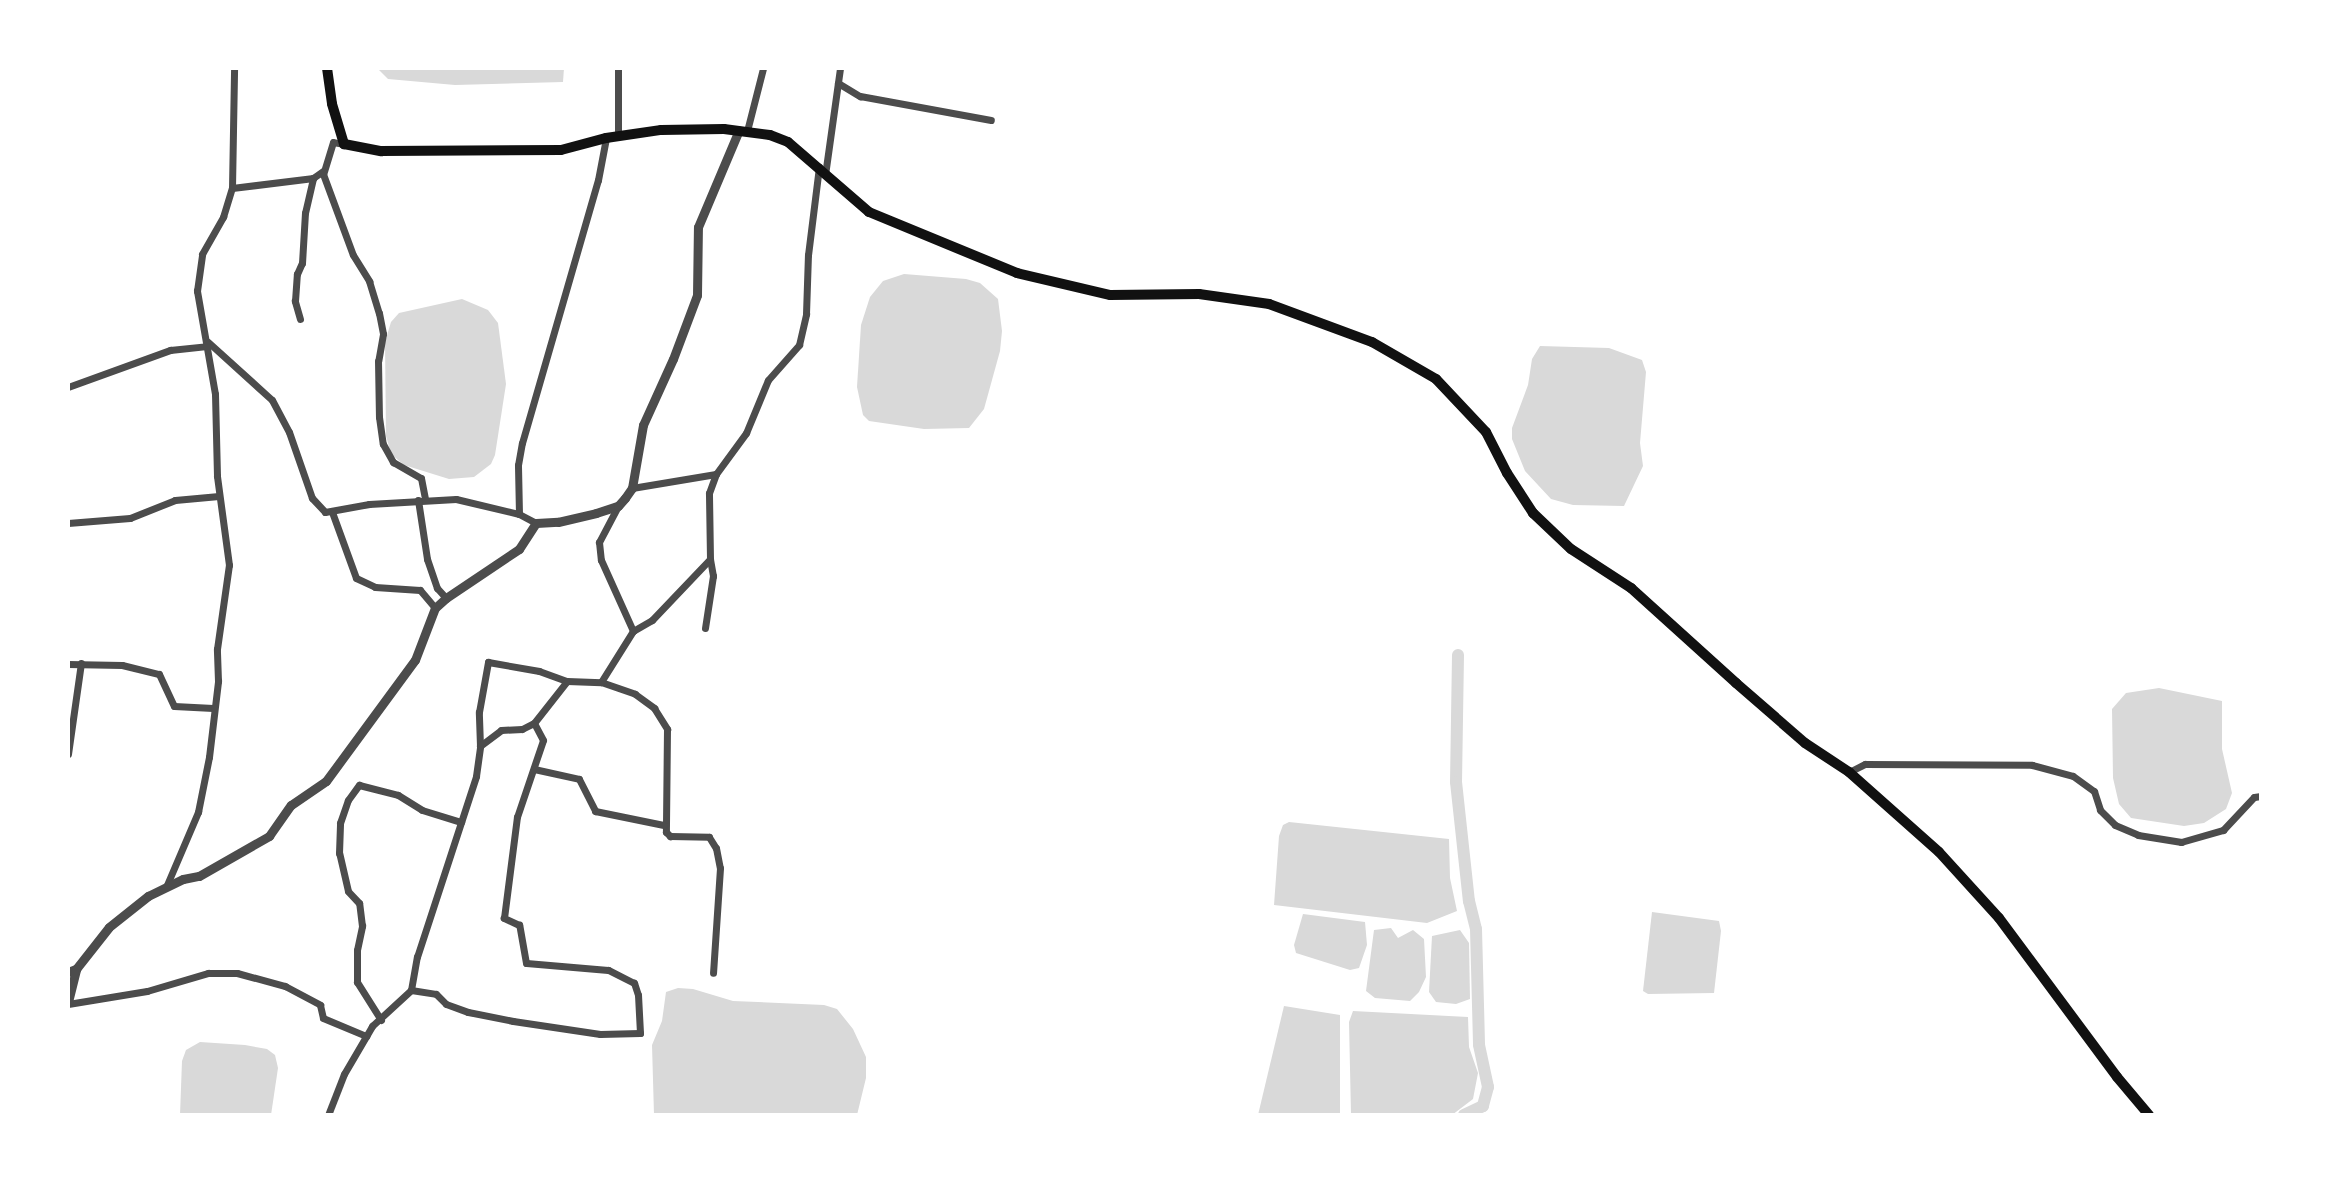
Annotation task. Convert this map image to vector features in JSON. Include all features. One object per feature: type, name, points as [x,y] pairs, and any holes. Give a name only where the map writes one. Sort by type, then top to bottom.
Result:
[{"type":"main road","points":[[327,68],[332,104],[344,144],[381,151],[561,150],[618,135],[661,130],[743,130],[788,142],[869,212],[1017,273],[1110,295],[1199,294],[1269,304],[1372,342],[1436,379],[1486,432],[1507,473],[1533,513],[1571,549],[1631,588],[1805,743],[1849,772],[1973,886],[2149,1115]]},
{"type":"street","points":[[166,887],[198,812],[209,757],[229,565],[219,496],[217,411],[197,291],[202,254],[223,217],[232,188],[234,68]]},
{"type":"street","points":[[618,68],[618,135]]},
{"type":"street","points":[[633,631],[601,560],[599,542],[618,506],[632,488],[643,425],[678,347],[697,295],[698,227],[743,130],[763,68]]},
{"type":"street","points":[[705,628],[713,576],[709,493],[716,474],[746,433],[768,380],[799,345],[806,314],[808,255],[840,68]]},
{"type":"street","points":[[838,83],[860,96],[991,120]]},
{"type":"street","points":[[519,514],[518,465],[522,443],[598,180],[606,138]]},
{"type":"street","points":[[232,188],[313,178],[323,171],[333,142],[344,144]]},
{"type":"street","points":[[323,171],[353,255],[369,281],[379,313],[383,334],[378,361],[379,417],[386,454],[421,478],[427,559],[437,588],[446,598]]},
{"type":"street","points":[[300,319],[295,301],[297,274],[302,263],[305,213],[313,178]]},
{"type":"street","points":[[203,338],[272,400],[289,432],[312,498],[325,512],[422,499],[456,499],[519,514],[536,523],[558,522],[618,506]]},
{"type":"street","points":[[68,387],[170,350],[207,346]]},
{"type":"street","points":[[632,488],[716,474]]},
{"type":"street","points":[[68,523],[130,518],[175,500],[219,496]]},
{"type":"street","points":[[332,512],[356,578],[375,587],[420,590],[435,608]]},
{"type":"street","points":[[366,1036],[323,1018],[320,1005],[285,986],[237,973],[208,973],[147,991],[68,1003],[72,970],[109,927],[148,896],[199,876],[269,836],[291,805],[326,781],[415,660],[435,608],[519,549],[536,523]]},
{"type":"street","points":[[601,682],[633,631],[652,620],[710,559]]},
{"type":"street","points":[[328,1115],[344,1074],[366,1036],[411,990],[417,957],[476,776],[480,746],[479,712],[488,662],[539,671],[567,681],[601,682],[635,694],[659,714],[667,729],[664,825],[670,836],[709,837],[716,848],[720,868],[713,973]]},
{"type":"street","points":[[68,754],[81,663]]},
{"type":"street","points":[[68,664],[122,665],[159,674],[174,706],[213,708]]},
{"type":"street","points":[[480,746],[501,730],[522,729],[534,723],[567,681]]},
{"type":"street","points":[[411,990],[436,994],[446,1004],[468,1012],[513,1021],[618,1035],[640,1033],[638,995],[634,983],[608,970],[526,963],[519,925],[504,918],[517,817],[543,740],[534,723]]},
{"type":"street","points":[[1849,772],[1865,764],[2032,765],[2073,776],[2094,791],[2100,810],[2115,825],[2138,835],[2181,842],[2223,830],[2254,797],[2261,796]]},
{"type":"street","points":[[534,769],[579,779],[595,811],[664,825]]},
{"type":"street","points":[[381,1020],[357,982],[357,950],[362,926],[359,903],[348,891],[339,853],[340,823],[348,800],[359,785],[398,795],[422,810],[461,822]]},
{"type":"shaded area","points":[[377,68],[564,68],[563,82],[455,85],[388,79]]},
{"type":"shaded area","points":[[904,274],[966,279],[980,283],[998,299],[1002,331],[1000,351],[984,409],[969,428],[924,429],[869,421],[863,415],[857,387],[861,325],[870,297],[883,281]]},
{"type":"shaded area","points":[[462,299],[488,310],[498,323],[506,384],[491,464],[474,477],[449,479],[404,465],[391,454],[386,436],[385,342],[391,322],[399,313]]},
{"type":"shaded area","points":[[1540,346],[1609,348],[1642,360],[1646,372],[1640,443],[1643,466],[1624,506],[1573,505],[1551,499],[1525,471],[1512,439],[1512,428],[1528,385],[1532,359]]},
{"type":"shaded area","points":[[2159,688],[2222,701],[2222,749],[2232,793],[2226,809],[2204,823],[2184,826],[2131,818],[2119,804],[2113,778],[2112,709],[2126,693]]},
{"type":"shaded area","points":[[1289,822],[1449,839],[1450,878],[1457,911],[1427,923],[1274,905],[1279,836],[1283,825]]},
{"type":"shaded area","points":[[1652,912],[1719,921],[1721,931],[1714,993],[1648,994],[1643,991]]},
{"type":"shaded area","points":[[1303,914],[1365,922],[1367,945],[1359,968],[1350,970],[1296,953],[1294,945]]},
{"type":"shaded area","points":[[1391,928],[1398,938],[1413,930],[1424,939],[1426,977],[1419,992],[1410,1001],[1375,998],[1366,991],[1374,930]]},
{"type":"shaded area","points":[[1460,930],[1469,943],[1470,999],[1456,1004],[1436,1002],[1429,992],[1432,936]]},
{"type":"shaded area","points":[[678,988],[693,989],[733,1001],[824,1005],[837,1009],[853,1029],[866,1057],[866,1078],[857,1115],[654,1115],[652,1045],[662,1021],[666,992]]},
{"type":"shaded area","points":[[1284,1006],[1340,1015],[1340,1115],[1258,1115]]},
{"type":"shaded area","points":[[1353,1011],[1468,1017],[1469,1047],[1478,1073],[1473,1099],[1452,1115],[1351,1115],[1349,1022]]},
{"type":"shaded area","points":[[200,1042],[245,1045],[267,1049],[275,1055],[278,1068],[271,1115],[180,1115],[182,1061],[186,1050]]},
{"type":"waterway","points":[[1458,655],[1456,782],[1469,901],[1476,929],[1479,1045],[1488,1087],[1483,1106],[1464,1115]]}]
